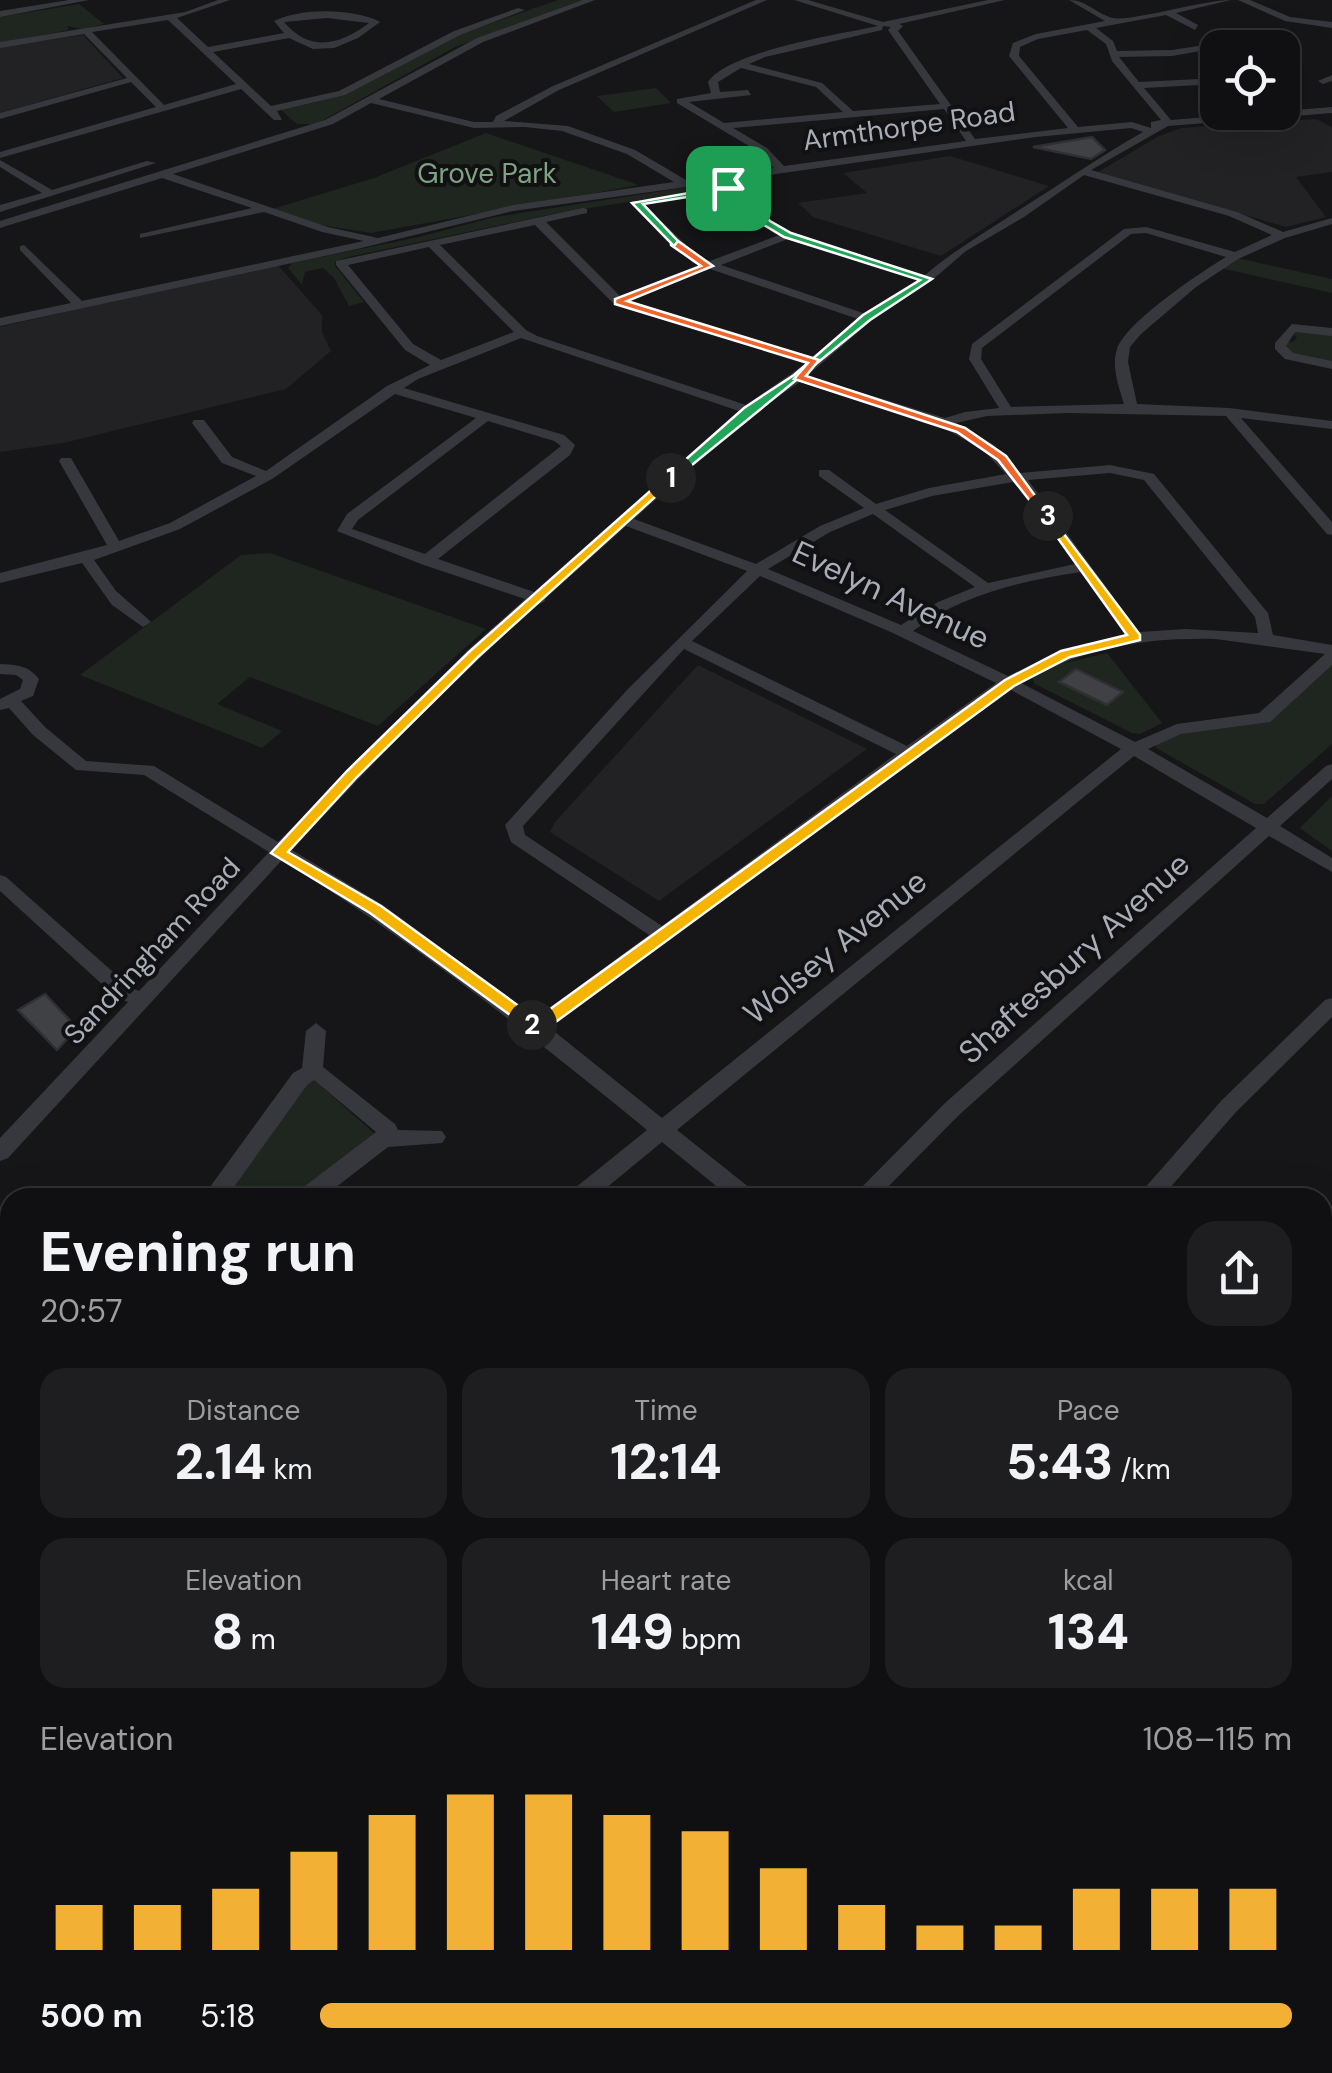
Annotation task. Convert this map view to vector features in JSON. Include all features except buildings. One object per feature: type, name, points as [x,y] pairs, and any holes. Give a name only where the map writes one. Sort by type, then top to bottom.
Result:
[{"type":"street","points":[[0,14],[84,0]]},
{"type":"street","points":[[0,45],[170,17],[226,0]]},
{"type":"street","points":[[0,225],[296,133],[371,100],[480,40],[591,0]]},
{"type":"street","points":[[497,125],[500,118],[556,88],[763,0]]},
{"type":"street","points":[[798,0],[889,27],[972,142]]},
{"type":"street","points":[[716,95],[714,79],[770,52],[1001,0]]},
{"type":"street","points":[[979,6],[1017,0]]},
{"type":"street","points":[[1072,0],[1115,22]]},
{"type":"street","points":[[1076,132],[1013,52],[1027,39],[1227,0]]},
{"type":"street","points":[[1242,0],[1288,18],[1332,26]]},
{"type":"street","points":[[269,110],[342,92],[457,33],[537,5]]},
{"type":"street","points":[[1166,12],[1195,27]]},
{"type":"street","points":[[170,17],[296,133]]},
{"type":"street","points":[[206,50],[290,35],[306,47],[327,48],[376,22],[361,17],[295,17],[278,21],[290,35]]},
{"type":"street","points":[[1089,27],[1110,43],[1137,86],[1168,122]]},
{"type":"street","points":[[86,31],[162,108]]},
{"type":"street","points":[[1114,54],[1172,53],[1200,48]]},
{"type":"street","points":[[740,65],[820,84],[848,112]]},
{"type":"street","points":[[820,84],[838,73]]},
{"type":"street","points":[[0,116],[133,79]]},
{"type":"street","points":[[1137,86],[1200,82]]},
{"type":"street","points":[[0,155],[243,85]]},
{"type":"street","points":[[748,93],[680,102],[763,150],[780,168]]},
{"type":"street","points":[[371,100],[474,126],[540,124],[587,135],[648,160],[684,182]]},
{"type":"street","points":[[723,126],[946,106]]},
{"type":"street","points":[[1125,136],[1168,122],[1332,110]]},
{"type":"street","points":[[0,209],[284,123]]},
{"type":"street","name":"Armthorpe Road","points":[[0,322],[513,208],[972,142],[1096,131],[1125,136]]},
{"type":"street","name":"Sandringham Road","points":[[0,1152],[352,774],[466,662],[623,520],[748,410],[798,377],[867,318],[927,279],[962,249],[1020,216],[1125,136],[1145,132]]},
{"type":"street","points":[[0,163],[51,194]]},
{"type":"street","points":[[1082,171],[1233,214],[1281,234]]},
{"type":"street","points":[[162,174],[260,210],[375,240]]},
{"type":"street","points":[[716,178],[767,223],[788,235],[927,279]]},
{"type":"street","points":[[438,364],[409,347],[340,262],[536,220],[728,188]]},
{"type":"street","points":[[636,203],[681,250],[708,266],[867,318]]},
{"type":"street","points":[[144,236],[260,210]]},
{"type":"street","points":[[536,220],[618,302],[815,362]]},
{"type":"street","points":[[1132,408],[1122,369],[1124,347],[1130,338],[1184,289],[1233,255],[1281,234],[1332,221]]},
{"type":"street","points":[[1008,412],[975,360],[976,348],[1128,231],[1146,230],[1233,255]]},
{"type":"street","points":[[618,302],[788,235]]},
{"type":"street","points":[[430,242],[522,333],[546,345],[748,410]]},
{"type":"street","points":[[24,248],[77,303]]},
{"type":"street","name":"Armthorpe Road","points":[[0,314],[77,303]]},
{"type":"street","points":[[1332,332],[1292,328],[1280,346],[1288,356],[1332,365]]},
{"type":"street","points":[[0,578],[86,558],[175,526],[267,476],[392,389],[438,364],[522,333]]},
{"type":"street","points":[[798,377],[946,423],[990,448],[1019,477],[1135,637]]},
{"type":"street","points":[[392,389],[488,416],[567,444],[585,441]]},
{"type":"street","points":[[946,423],[1008,412],[1132,408],[1229,412],[1332,425]]},
{"type":"street","points":[[1229,412],[1332,531]]},
{"type":"street","points":[[323,532],[344,529],[352,517],[488,416]]},
{"type":"street","points":[[199,423],[228,460],[267,476]]},
{"type":"street","points":[[426,562],[565,452],[567,444]]},
{"type":"street","points":[[66,461],[116,548]]},
{"type":"street","points":[[662,935],[517,838],[514,825],[682,642],[760,568],[793,546],[876,509],[959,486],[1019,477],[1130,470],[1145,474],[1262,616],[1266,638]]},
{"type":"street","points":[[824,473],[987,588]]},
{"type":"street","name":"Evelyn Avenue","points":[[623,520],[760,568],[903,631],[1134,748],[1332,866]]},
{"type":"street","points":[[344,529],[348,535],[539,599]]},
{"type":"street","points":[[86,558],[110,594],[143,622]]},
{"type":"street","points":[[903,631],[940,608],[987,588],[1083,566]]},
{"type":"street","points":[[536,1028],[1009,683],[1065,654],[1135,637],[1214,633],[1266,638],[1332,653]]},
{"type":"street","points":[[682,642],[910,754]]},
{"type":"street","name":"Wolsey Avenue","points":[[590,1188],[1134,748],[1177,730],[1264,718],[1332,653]]},
{"type":"street","points":[[0,669],[20,670],[31,679],[27,692],[6,703],[82,766],[148,770],[376,910],[536,1028],[734,1188]]},
{"type":"street","name":"Shaftesbury Avenue","points":[[872,1188],[952,1109],[1332,770]]},
{"type":"street","points":[[0,880],[123,992],[139,999]]},
{"type":"street","points":[[1156,1188],[1230,1106],[1332,1005]]},
{"type":"street","points":[[312,1072],[316,1031]]},
{"type":"street","points":[[220,1188],[300,1078],[312,1072],[322,1074],[388,1130],[384,1139],[318,1188]]},
{"type":"street","points":[[384,1139],[435,1137]]},
{"type":"shaded area","points":[[83,35],[123,78],[0,113],[0,47]]},
{"type":"shaded area","points":[[1316,119],[1332,127],[1332,172],[1296,177],[1326,217],[1286,227],[1098,172],[1159,136],[1181,128],[1300,130],[1300,120]]},
{"type":"shaded area","points":[[950,156],[1049,186],[941,256],[813,217],[798,203],[867,193],[843,173]]},
{"type":"shaded area","points":[[276,263],[322,315],[322,332],[331,351],[286,389],[63,443],[0,452],[0,327]]},
{"type":"shaded area","points":[[698,665],[867,749],[659,901],[550,832]]},
{"type":"green space","points":[[558,0],[585,0],[455,47],[316,124],[297,124],[281,110],[320,101],[455,36]]},
{"type":"green space","points":[[79,4],[104,24],[83,29],[67,26],[69,30],[0,43],[0,17]]},
{"type":"green space","points":[[656,88],[671,103],[614,112],[597,96]]},
{"type":"green space","name":"Grove Park","points":[[486,133],[639,185],[371,233],[309,223],[269,210],[374,178]]},
{"type":"green space","points":[[714,183],[720,187],[553,214],[348,257],[335,262],[335,266],[364,302],[349,306],[334,278],[323,268],[305,272],[302,285],[288,268],[292,263],[495,217]]},
{"type":"green space","points":[[1237,258],[1332,279],[1332,293],[1220,268]]},
{"type":"green space","points":[[1293,330],[1332,335],[1332,364],[1285,351],[1287,341],[1293,342],[1297,337]]},
{"type":"green space","points":[[270,553],[486,629],[378,726],[250,677],[217,704],[282,731],[262,748],[80,675],[241,555]]},
{"type":"green space","points":[[1107,653],[1162,723],[1140,734],[1132,733],[1035,684],[1032,678],[1056,665]]},
{"type":"green space","points":[[1332,665],[1332,744],[1264,804],[1255,804],[1156,748],[1156,744],[1174,734],[1258,723]]},
{"type":"green space","points":[[1332,796],[1332,851],[1300,828]]},
{"type":"green space","points":[[313,1079],[375,1134],[303,1188],[226,1188],[306,1082]]},
{"type":"route","points":[[728,188],[636,203],[681,250],[708,266],[618,302],[815,362],[798,377],[946,423],[977,440],[1002,458],[1034,495],[1135,637],[1065,654],[1009,683],[536,1028],[376,910],[278,853],[473,654],[623,520],[748,410],[798,377],[867,318],[927,279],[788,235],[767,223],[728,188]]}]
